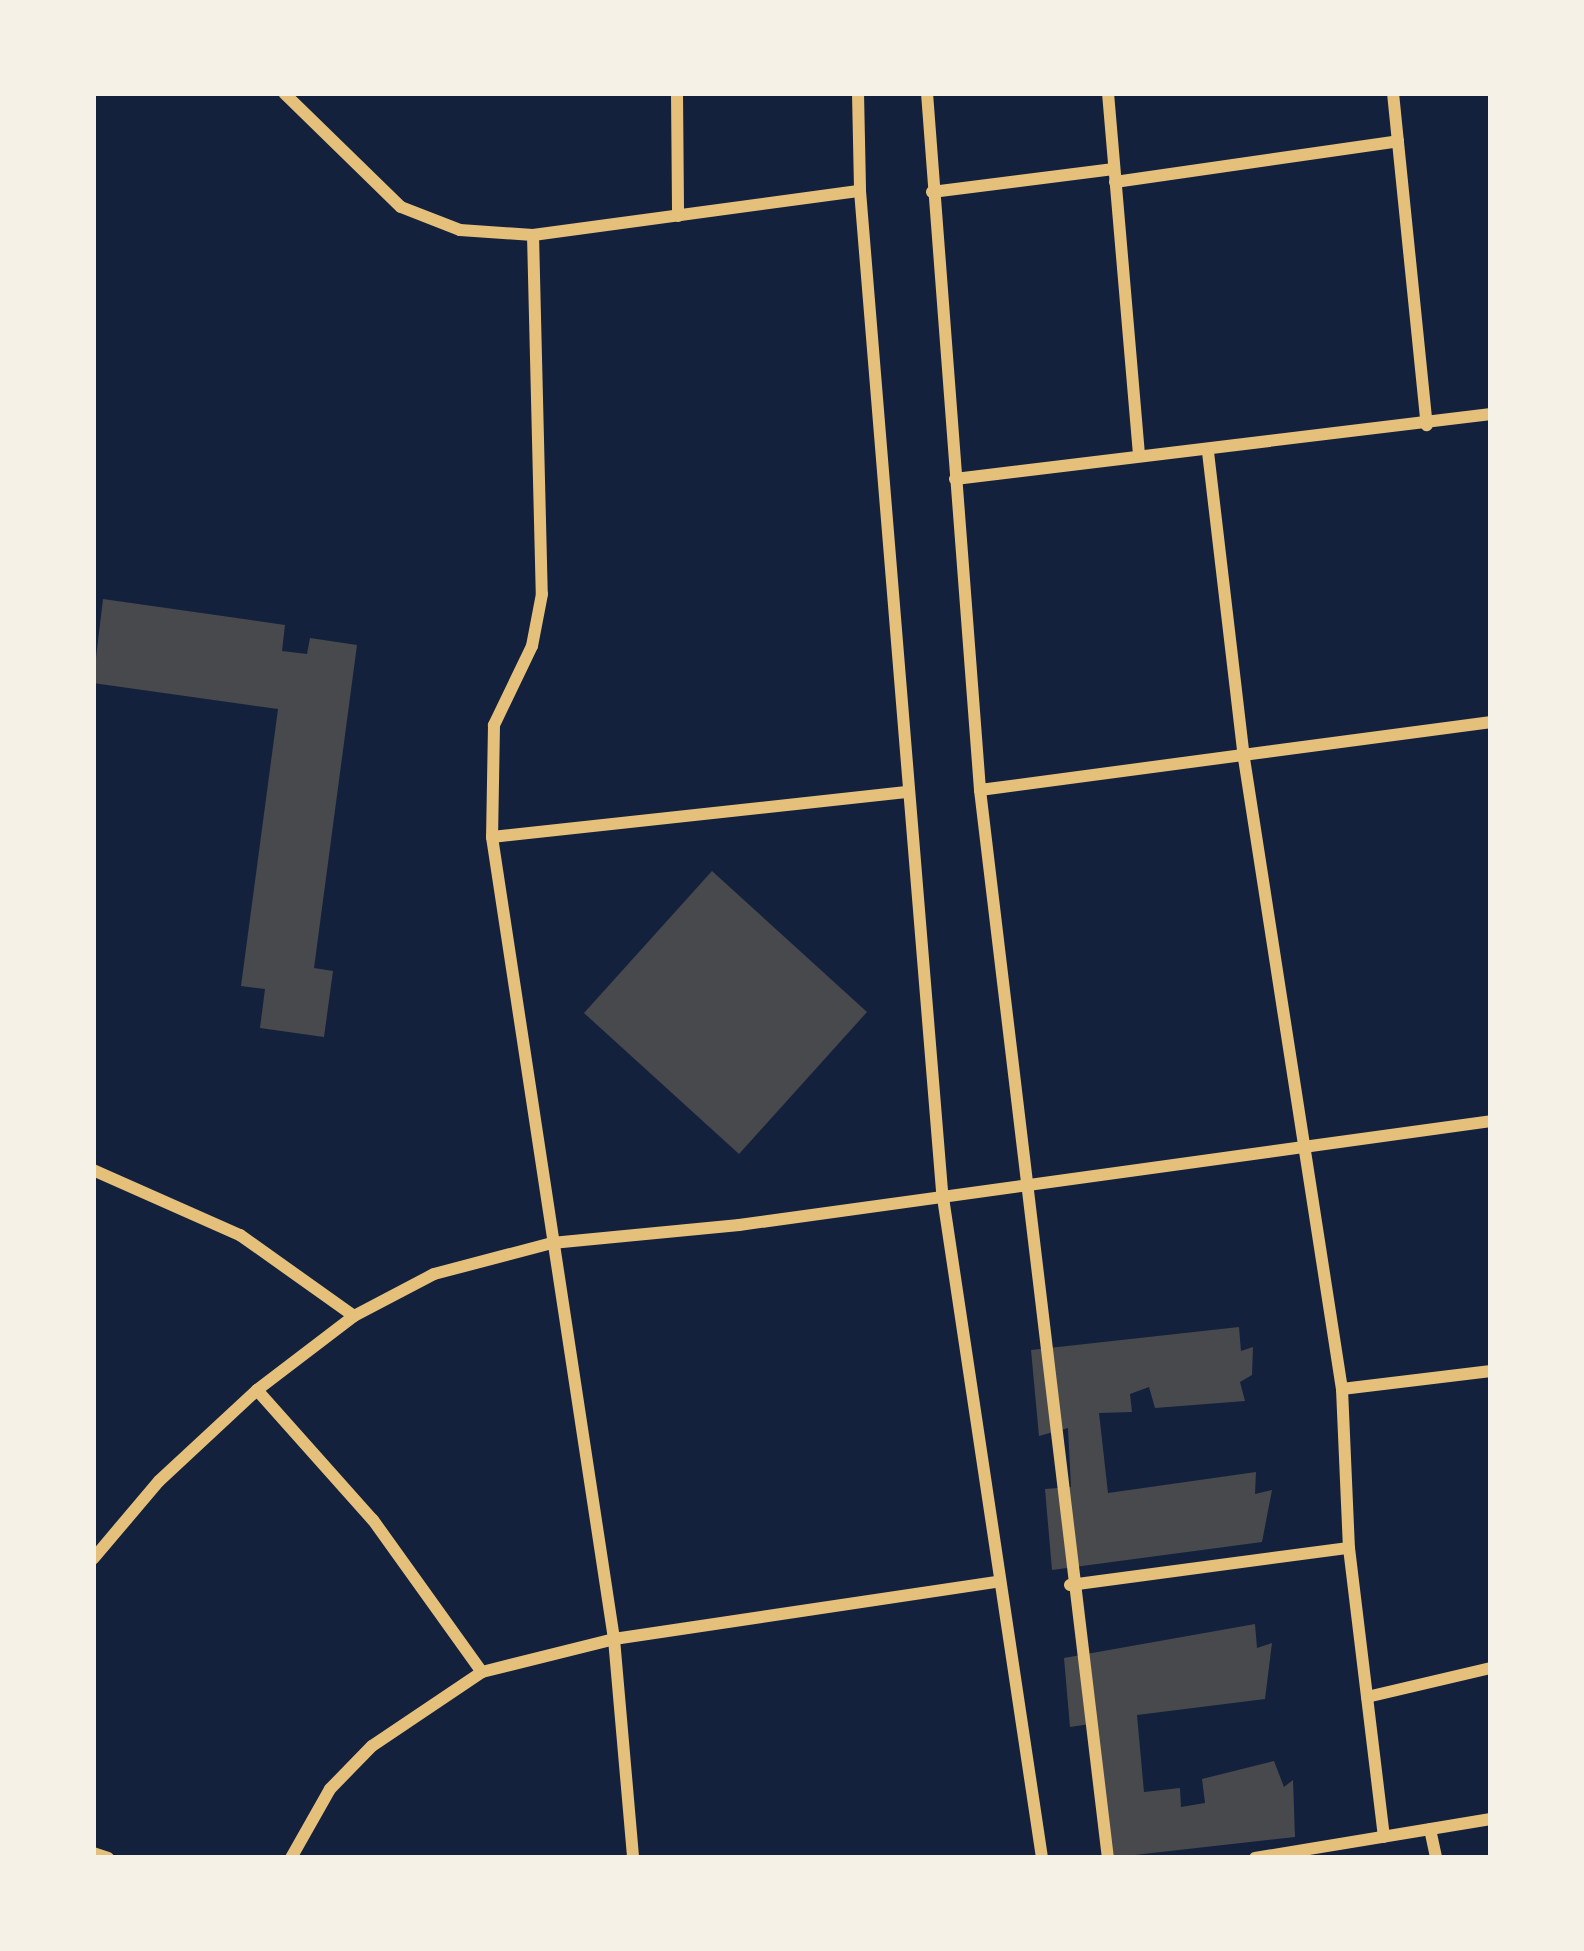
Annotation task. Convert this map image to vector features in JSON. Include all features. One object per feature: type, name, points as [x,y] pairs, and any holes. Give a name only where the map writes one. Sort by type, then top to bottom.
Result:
[{"type":"street","points":[[284,93],[401,207],[460,230],[533,235],[860,191]]},
{"type":"street","points":[[677,93],[678,216]]},
{"type":"street","points":[[858,93],[860,191],[942,1191],[995,1582],[1042,1858]]},
{"type":"street","points":[[927,93],[980,790],[1070,1585],[1108,1858]]},
{"type":"street","points":[[1108,93],[1139,456]]},
{"type":"street","points":[[1393,93],[1427,425]]},
{"type":"street","points":[[932,191],[1114,176],[1398,141]]},
{"type":"street","points":[[533,235],[542,594],[532,646],[494,724],[492,837],[614,1639],[633,1858]]},
{"type":"street","points":[[956,479],[1491,414]]},
{"type":"street","points":[[1208,452],[1243,752],[1342,1389],[1349,1548],[1384,1837]]},
{"type":"street","points":[[980,790],[1491,722]]},
{"type":"street","points":[[492,837],[910,792]]},
{"type":"street","points":[[93,1559],[159,1481],[257,1390],[354,1316],[434,1274],[552,1243],[739,1225],[942,1191],[1023,1186],[1491,1121]]},
{"type":"street","points":[[93,1170],[240,1235],[354,1316]]},
{"type":"street","points":[[1342,1389],[1491,1371]]},
{"type":"street","points":[[257,1390],[374,1520],[482,1672]]},
{"type":"street","points":[[1070,1585],[1349,1548]]},
{"type":"street","points":[[291,1858],[329,1789],[372,1746],[482,1672],[614,1639],[995,1582]]},
{"type":"street","points":[[1367,1697],[1491,1668]]},
{"type":"street","points":[[1255,1858],[1491,1819]]},
{"type":"street","points":[[1430,1829],[1436,1858]]},
{"type":"street","points":[[93,1853],[108,1858]]},
{"type":"building","points":[[103,599],[285,625],[282,651],[307,654],[310,638],[357,645],[314,968],[333,971],[324,1037],[260,1028],[265,989],[241,986],[278,709],[93,683]]},
{"type":"building","points":[[712,871],[867,1012],[739,1154],[584,1013]]},
{"type":"building","points":[[1239,1327],[1241,1351],[1253,1347],[1252,1375],[1240,1382],[1245,1401],[1155,1408],[1149,1387],[1130,1394],[1132,1412],[1099,1413],[1108,1493],[1256,1472],[1255,1494],[1272,1490],[1262,1542],[1052,1570],[1045,1489],[1071,1487],[1068,1428],[1039,1436],[1031,1350]]},
{"type":"building","points":[[1255,1624],[1257,1648],[1272,1643],[1265,1699],[1137,1715],[1144,1792],[1180,1788],[1181,1807],[1205,1803],[1202,1779],[1274,1761],[1284,1787],[1293,1780],[1295,1837],[1108,1858],[1090,1724],[1070,1727],[1064,1658]]}]
